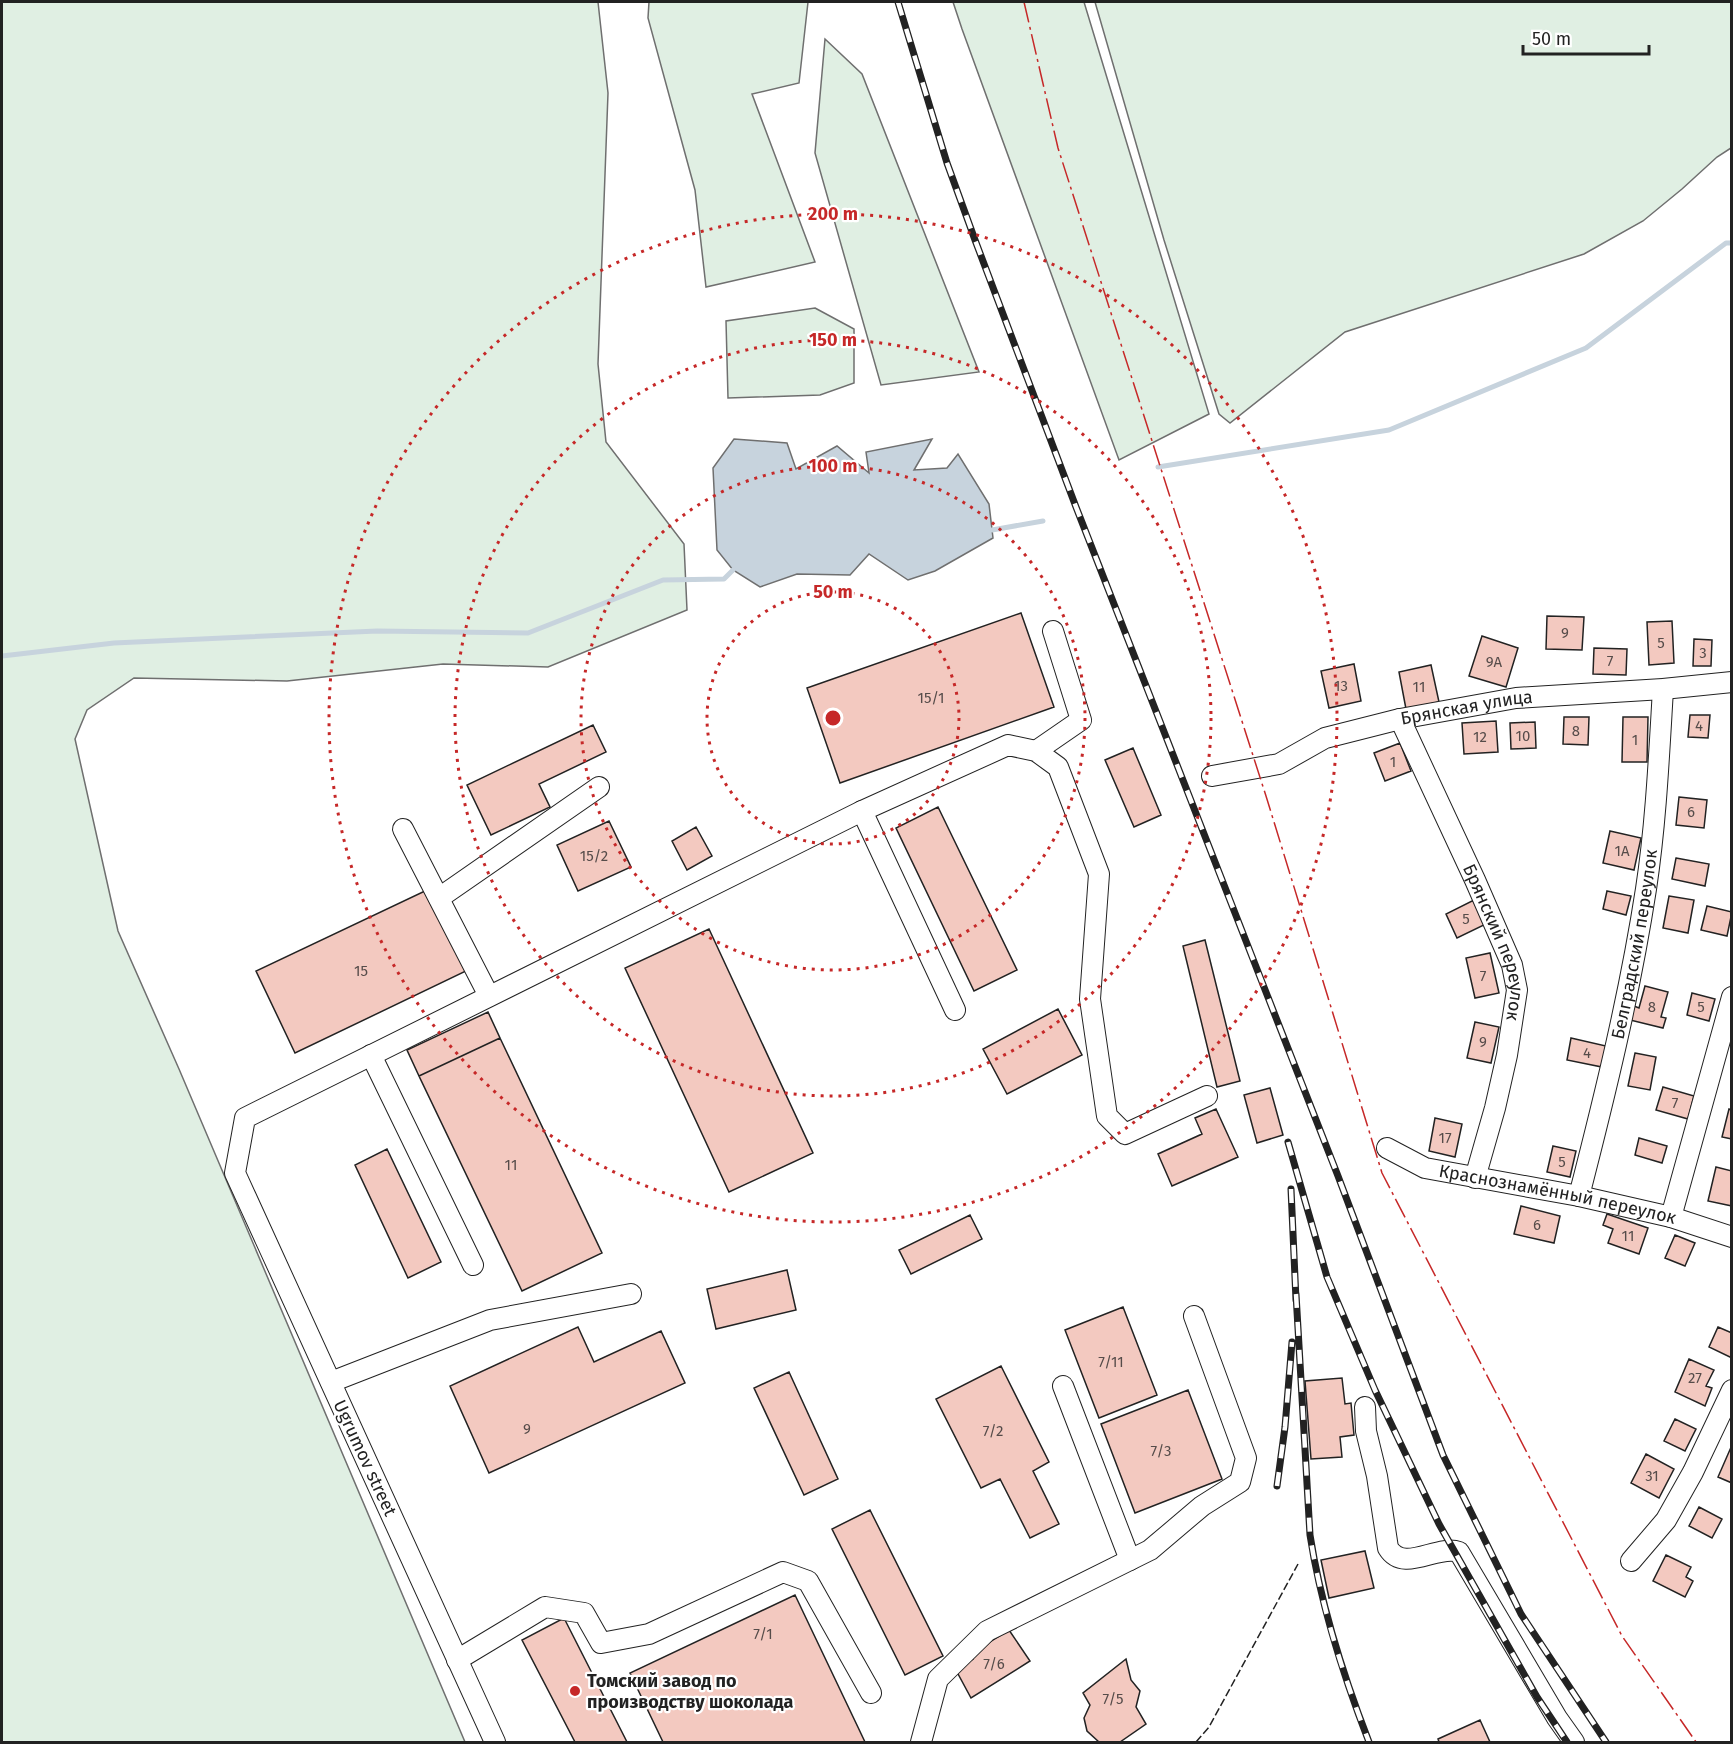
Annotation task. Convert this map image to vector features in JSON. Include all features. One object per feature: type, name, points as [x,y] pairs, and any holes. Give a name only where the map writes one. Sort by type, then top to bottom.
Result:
[{"type":"street","points":[[1036,751],[1081,720],[1053,631]]},
{"type":"street","name":"Брянская улица","points":[[1212,776],[1279,764],[1325,738],[1400,719],[1516,698],[1664,689],[1731,682]]},
{"type":"street","name":"Белградский переулок","points":[[1579,1196],[1610,1075],[1646,890],[1654,825],[1664,689]]},
{"type":"street","name":"Брянский переулок","points":[[1400,719],[1476,879],[1512,965],[1517,990],[1508,1055],[1475,1178]]},
{"type":"street","points":[[472,1265],[371,1055],[862,811],[1008,745],[1036,751],[1058,767],[1099,874],[1090,999],[1107,1116],[1125,1134],[1207,1096]]},
{"type":"street","points":[[439,898],[599,787]]},
{"type":"street","points":[[862,811],[956,1010]]},
{"type":"street","points":[[403,829],[489,996]]},
{"type":"street","points":[[1671,1217],[1731,998]]},
{"type":"street","name":"Ugrumov street","points":[[371,1055],[245,1118],[235,1173],[495,1743]]},
{"type":"street","name":"Краснознамённый переулок","points":[[1387,1148],[1425,1168],[1579,1196],[1671,1217],[1731,1237]]},
{"type":"street","points":[[330,1382],[490,1320],[631,1294]]},
{"type":"street","points":[[921,1743],[938,1679],[987,1631],[1150,1550],[1202,1506],[1240,1482],[1246,1458],[1194,1316]]},
{"type":"street","points":[[1063,1386],[1130,1560]]},
{"type":"street","points":[[1631,1561],[1666,1520],[1693,1472],[1731,1390]]},
{"type":"street","points":[[1365,1407],[1366,1431],[1377,1476],[1388,1548],[1396,1556],[1413,1559],[1446,1550],[1459,1552],[1574,1743]]},
{"type":"street","points":[[457,1660],[545,1607],[584,1613],[601,1643],[649,1634],[783,1572],[808,1581],[871,1693]]},
{"type":"green space","points":[[2,2],[598,2],[608,93],[598,364],[606,442],[684,544],[687,610],[548,667],[443,664],[287,681],[134,678],[87,710],[75,739],[118,931],[465,1742],[2,1742]]},
{"type":"green space","points":[[649,2],[808,2],[799,83],[752,94],[815,262],[706,287],[695,190],[648,18]]},
{"type":"green space","points":[[953,2],[1084,2],[1209,414],[1119,460],[962,29]]},
{"type":"green space","points":[[1095,2],[1731,2],[1731,148],[1717,157],[1643,221],[1584,254],[1345,332],[1230,423],[1219,414],[1164,240]]},
{"type":"green space","points":[[825,39],[862,74],[979,372],[881,385],[815,153]]},
{"type":"green space","points":[[815,308],[854,329],[854,383],[820,395],[728,398],[726,321]]},
{"type":"shaded area","points":[[734,439],[787,443],[796,469],[837,446],[869,473],[866,452],[932,439],[914,470],[947,468],[958,454],[989,504],[993,538],[935,571],[908,580],[869,554],[850,575],[797,574],[760,587],[733,570],[717,550],[713,468]]},
{"type":"building","points":[[1021,613],[1054,707],[840,783],[807,688]]},
{"type":"building","points":[[1547,616],[1584,617],[1582,650],[1546,649]]},
{"type":"building","points":[[1672,621],[1674,663],[1649,665],[1647,622]]},
{"type":"building","points":[[1482,636],[1518,648],[1506,687],[1469,676]]},
{"type":"building","points":[[1694,639],[1712,640],[1711,666],[1693,666]]},
{"type":"building","points":[[1594,648],[1627,649],[1626,675],[1593,674]]},
{"type":"building","points":[[1354,664],[1361,701],[1329,708],[1321,671]]},
{"type":"building","points":[[1431,665],[1439,702],[1406,709],[1399,672]]},
{"type":"building","points":[[1690,715],[1710,715],[1708,738],[1688,737]]},
{"type":"building","points":[[1564,717],[1589,717],[1588,745],[1563,744]]},
{"type":"building","points":[[1623,717],[1648,717],[1647,762],[1622,762]]},
{"type":"building","points":[[1496,721],[1498,752],[1464,754],[1462,723]]},
{"type":"building","points":[[1535,722],[1536,748],[1511,749],[1510,723]]},
{"type":"building","points":[[593,725],[606,752],[539,784],[550,807],[491,835],[467,785]]},
{"type":"building","points":[[1400,743],[1411,771],[1385,781],[1374,753]]},
{"type":"building","points":[[1133,748],[1161,815],[1134,827],[1105,760]]},
{"type":"building","points":[[1679,797],[1707,800],[1704,828],[1676,825]]},
{"type":"building","points":[[938,807],[1017,970],[974,991],[896,828]]},
{"type":"building","points":[[609,821],[631,867],[578,891],[557,845]]},
{"type":"building","points":[[696,827],[712,856],[687,870],[672,841]]},
{"type":"building","points":[[1610,831],[1641,838],[1634,870],[1603,863]]},
{"type":"building","points":[[1676,858],[1709,864],[1705,886],[1672,879]]},
{"type":"building","points":[[427,890],[466,971],[295,1053],[256,971]]},
{"type":"building","points":[[1607,891],[1631,896],[1626,915],[1603,909]]},
{"type":"building","points":[[1669,896],[1694,900],[1688,933],[1663,928]]},
{"type":"building","points":[[1474,900],[1486,924],[1457,938],[1446,914]]},
{"type":"building","points":[[1707,906],[1732,912],[1727,936],[1701,930]]},
{"type":"building","points":[[709,929],[813,1153],[729,1192],[625,968]]},
{"type":"building","points":[[1205,940],[1240,1081],[1217,1087],[1183,946]]},
{"type":"building","points":[[1490,953],[1499,993],[1475,998],[1466,958]]},
{"type":"building","points":[[1645,986],[1668,992],[1661,1017],[1666,1018],[1663,1028],[1630,1020],[1634,1006],[1639,1008]]},
{"type":"building","points":[[1692,993],[1715,999],[1709,1021],[1687,1015]]},
{"type":"building","points":[[1058,1009],[1082,1055],[1007,1094],[983,1049]]},
{"type":"building","points":[[488,1012],[500,1038],[419,1076],[407,1050]]},
{"type":"building","points":[[1475,1022],[1499,1027],[1491,1063],[1467,1058]]},
{"type":"building","points":[[500,1038],[602,1253],[522,1291],[419,1076]]},
{"type":"building","points":[[1571,1038],[1606,1046],[1602,1067],[1567,1060]]},
{"type":"building","points":[[1635,1053],[1656,1057],[1650,1090],[1628,1086]]},
{"type":"building","points":[[1663,1087],[1694,1096],[1688,1119],[1656,1110]]},
{"type":"building","points":[[1270,1088],[1283,1135],[1257,1143],[1244,1095]]},
{"type":"building","points":[[1216,1109],[1238,1157],[1172,1186],[1158,1154],[1202,1134],[1195,1118]]},
{"type":"building","points":[[1729,1109],[1732,1110],[1732,1139],[1722,1137]]},
{"type":"building","points":[[1435,1118],[1462,1124],[1455,1157],[1429,1151]]},
{"type":"building","points":[[1639,1138],[1667,1146],[1662,1163],[1635,1155]]},
{"type":"building","points":[[1553,1146],[1576,1151],[1570,1177],[1547,1172]]},
{"type":"building","points":[[387,1149],[441,1262],[408,1278],[355,1165]]},
{"type":"building","points":[[1716,1167],[1732,1171],[1732,1206],[1708,1201]]},
{"type":"building","points":[[1521,1206],[1560,1216],[1554,1243],[1514,1234]]},
{"type":"building","points":[[1607,1214],[1648,1228],[1639,1254],[1608,1243],[1613,1229],[1603,1225]]},
{"type":"building","points":[[970,1215],[982,1239],[911,1274],[899,1250]]},
{"type":"building","points":[[1675,1235],[1695,1243],[1685,1266],[1665,1258]]},
{"type":"building","points":[[787,1270],[796,1310],[716,1329],[707,1289]]},
{"type":"building","points":[[1123,1307],[1157,1395],[1099,1418],[1065,1330]]},
{"type":"building","points":[[578,1327],[594,1362],[661,1331],[685,1383],[489,1473],[450,1386]]},
{"type":"building","points":[[1718,1327],[1732,1333],[1732,1358],[1709,1347]]},
{"type":"building","points":[[1689,1359],[1714,1370],[1706,1386],[1712,1388],[1705,1406],[1675,1392]]},
{"type":"building","points":[[1001,1366],[1049,1462],[1033,1471],[1059,1524],[1030,1538],[1000,1479],[981,1488],[936,1399]]},
{"type":"building","points":[[789,1372],[838,1479],[804,1495],[754,1388]]},
{"type":"building","points":[[1342,1378],[1345,1404],[1351,1403],[1354,1435],[1340,1437],[1342,1457],[1311,1459],[1305,1381]]},
{"type":"building","points":[[1188,1390],[1222,1479],[1135,1513],[1101,1424]]},
{"type":"building","points":[[1675,1419],[1696,1429],[1685,1451],[1664,1441]]},
{"type":"building","points":[[1732,1445],[1732,1483],[1718,1477]]},
{"type":"building","points":[[1646,1454],[1674,1469],[1659,1498],[1631,1483]]},
{"type":"building","points":[[1699,1507],[1722,1519],[1712,1538],[1689,1526]]},
{"type":"building","points":[[870,1510],[943,1656],[905,1675],[832,1529]]},
{"type":"building","points":[[1365,1551],[1374,1588],[1329,1598],[1321,1560]]},
{"type":"building","points":[[1666,1555],[1691,1567],[1686,1577],[1693,1581],[1685,1597],[1653,1581]]},
{"type":"building","points":[[795,1595],[865,1742],[663,1742],[630,1673]]},
{"type":"building","name":"Томский завод по производству шоколада","points":[[564,1618],[627,1742],[575,1742],[522,1640]]},
{"type":"building","points":[[1009,1630],[1030,1661],[971,1698],[957,1672],[959,1668],[973,1659],[970,1654]]},
{"type":"building","points":[[1126,1659],[1131,1680],[1140,1691],[1136,1707],[1146,1724],[1120,1742],[1099,1742],[1087,1731],[1084,1718],[1090,1705],[1083,1693]]},
{"type":"building","points":[[1480,1720],[1490,1742],[1439,1742],[1438,1739]]},
{"type":"waterway","points":[[1158,467],[1389,430],[1586,348],[1726,243],[1732,243]]},
{"type":"waterway","points":[[992,530],[1043,521]]},
{"type":"waterway","points":[[2,656],[114,643],[377,631],[528,633],[663,580],[724,579],[733,570]]},
{"type":"railway","points":[[898,2],[947,163],[975,240],[1076,507],[1338,1176],[1443,1455],[1521,1614],[1606,1742]]},
{"type":"railway","points":[[1288,1142],[1327,1277],[1375,1390],[1439,1524],[1537,1697],[1567,1742]]},
{"type":"railway","points":[[1291,1189],[1296,1300]]},
{"type":"railway","points":[[1296,1294],[1310,1535],[1320,1588],[1334,1640],[1369,1742]]},
{"type":"railway","points":[[1277,1486],[1285,1427],[1292,1342]]},
{"type":"fence","points":[[1196,1742],[1209,1727],[1298,1564]]},
{"type":"power","points":[[1024,2],[1058,148],[1266,796],[1382,1173],[1622,1636],[1696,1742]]},
{"type":"place","name":"Томский завод по производству шоколада","points":[[575,1691]]}]
